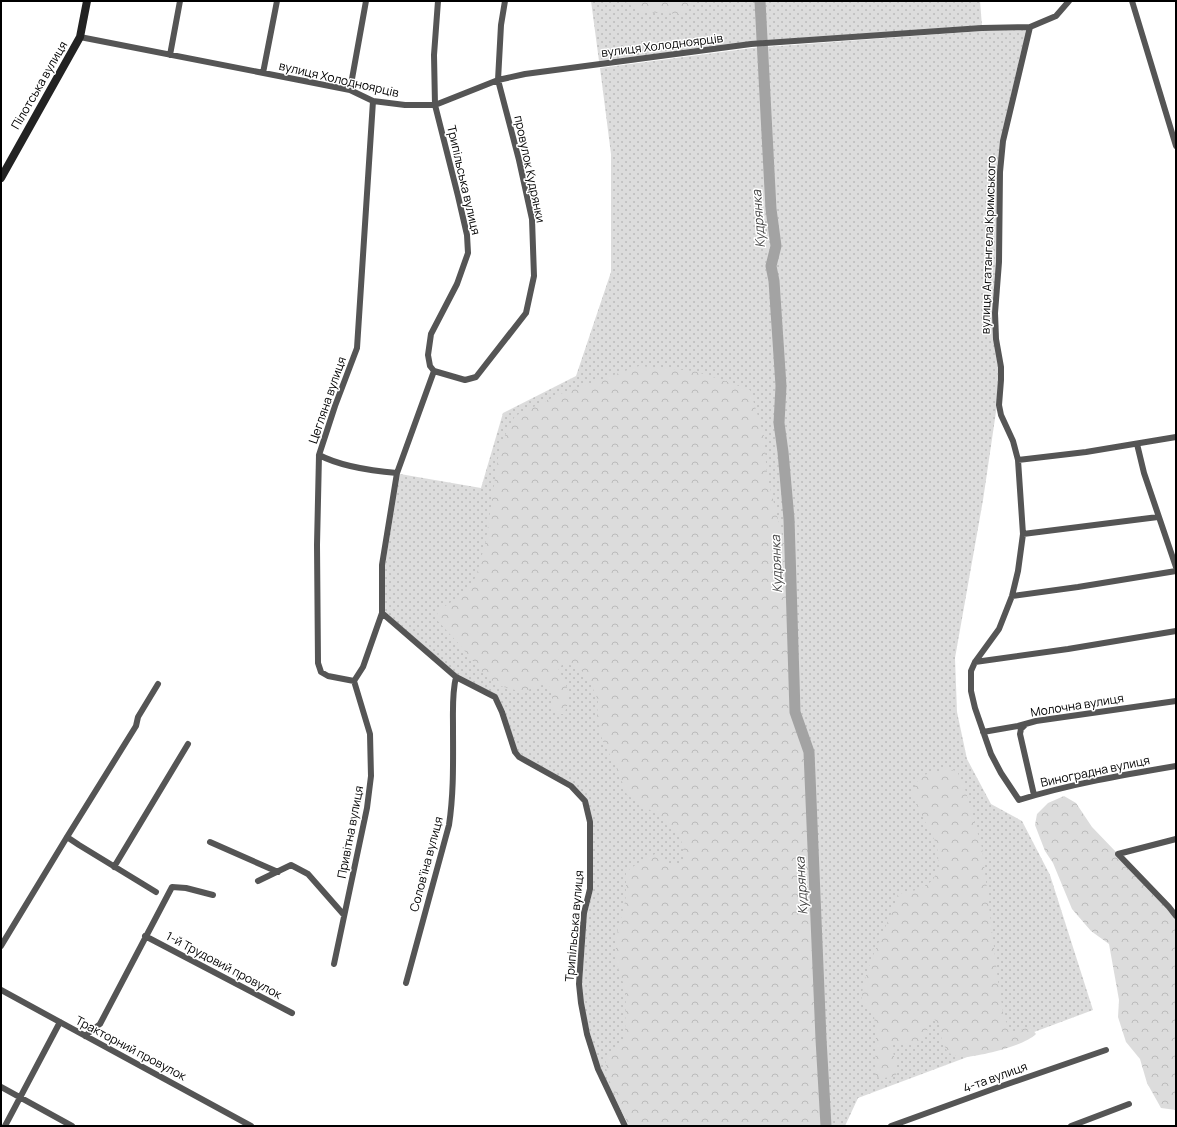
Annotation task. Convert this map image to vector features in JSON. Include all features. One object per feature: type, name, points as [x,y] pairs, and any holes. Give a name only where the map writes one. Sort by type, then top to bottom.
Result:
[{"type":"street","name":"Пілотська вулиця","points":[[1,178],[80,37],[87,1]]},
{"type":"street","points":[[170,55],[180,1]]},
{"type":"street","points":[[263,72],[277,1]]},
{"type":"street","points":[[350,90],[366,1]]},
{"type":"street","name":"Трипільська вулиця","points":[[434,371],[430,366],[428,354],[431,334],[457,284],[468,253],[467,235],[435,105],[434,55],[438,1]]},
{"type":"street","name":"провулок Кудрянки","points":[[434,371],[465,380],[476,377],[526,313],[534,276],[532,219],[519,160],[498,80],[504,1]]},
{"type":"street","points":[[1030,27],[1056,16],[1068,1]]},
{"type":"street","points":[[1132,1],[1176,146]]},
{"type":"street","name":"вулиця Холодноярців","points":[[80,37],[350,90],[373,101],[405,106],[435,105],[498,80],[525,74],[751,44],[982,28],[1030,27]]},
{"type":"street","name":"вулиця Агатангела Кримського","points":[[1019,800],[1001,773],[991,754],[974,708],[971,691],[971,671],[975,662],[999,628],[1012,596],[1018,571],[1023,534],[1018,460],[1013,441],[1001,415],[999,405],[1002,380],[996,339],[996,313],[999,262],[1000,172],[1003,141],[1030,27]]},
{"type":"street","name":"Цегляна вулиця","points":[[354,681],[328,676],[321,672],[318,663],[317,545],[319,455],[335,406],[358,348],[373,101]]},
{"type":"street","points":[[354,681],[364,667],[382,613],[382,565],[397,474],[434,371]]},
{"type":"street","points":[[1018,460],[1137,444],[1176,437]]},
{"type":"street","points":[[1137,444],[1144,473],[1176,567]]},
{"type":"street","points":[[319,455],[330,461],[397,474]]},
{"type":"street","points":[[1023,534],[1158,517]]},
{"type":"street","points":[[1012,596],[1078,588],[1176,571]]},
{"type":"street","name":"Трипільська вулиця","points":[[382,613],[456,677],[495,697],[502,712],[515,752],[519,757],[571,786],[585,801],[590,822],[590,889],[584,913],[579,984],[581,1003],[587,1034],[598,1070],[625,1126]]},
{"type":"street","points":[[975,662],[1176,632]]},
{"type":"street","name":"Соловʼїна вулиця","points":[[406,983],[450,825],[453,799],[453,699],[456,677]]},
{"type":"street","name":"Привітна вулиця","points":[[334,964],[367,808],[371,776],[370,734],[354,681]]},
{"type":"street","points":[[1,946],[136,726],[138,717],[158,684]]},
{"type":"street","name":"Молочна вулиця","points":[[983,732],[1025,725],[1036,721],[1176,701]]},
{"type":"street","points":[[1025,725],[1021,729],[1020,734],[1034,795]]},
{"type":"street","points":[[114,866],[188,744]]},
{"type":"street","name":"Виноградна вулиця","points":[[1019,800],[1034,795],[1176,766]]},
{"type":"street","points":[[67,837],[156,892]]},
{"type":"street","points":[[1176,839],[1118,854],[1169,906],[1176,916]]},
{"type":"street","points":[[210,842],[278,872]]},
{"type":"street","points":[[258,881],[291,865],[308,874],[344,915]]},
{"type":"street","points":[[85,1036],[100,1024],[172,887],[186,888],[212,895]]},
{"type":"street","points":[[1169,906],[1176,904]]},
{"type":"street","name":"1-й Трудовий провулок","points":[[145,936],[292,1013]]},
{"type":"street","name":"Тракторний провулок","points":[[1,990],[252,1126]]},
{"type":"street","points":[[5,1126],[60,1022]]},
{"type":"street","name":"4-та вулиця","points":[[891,1126],[1106,1050]]},
{"type":"street","points":[[1,1088],[72,1126]]},
{"type":"street","points":[[1071,1126],[1129,1104]]},
{"type":"green space","points":[[591,1],[980,1],[982,26],[751,42],[599,61]]},
{"type":"green space","points":[[624,1],[696,1],[681,14],[641,12]]},
{"type":"green space","points":[[1027,30],[1001,140],[997,262],[999,367],[997,405],[983,500],[955,658],[957,712],[967,759],[991,804],[1022,821],[1050,875],[1093,1010],[858,1098],[845,1126],[629,1126],[600,1068],[583,1003],[582,984],[587,913],[593,889],[587,800],[517,751],[505,711],[497,695],[457,675],[385,612],[385,565],[400,474],[481,488],[503,413],[576,376],[611,272],[611,154],[600,68],[752,48],[983,31]]},
{"type":"green space","points":[[639,366],[694,371],[750,390],[764,436],[767,476],[790,566],[792,709],[807,754],[824,1126],[629,1126],[610,1082],[606,1064],[607,1055],[625,1037],[626,992],[615,958],[618,927],[626,896],[626,872],[638,863],[655,854],[665,862],[675,865],[683,862],[684,852],[681,840],[674,831],[665,824],[662,818],[627,795],[618,771],[602,739],[597,718],[598,700],[589,680],[580,669],[565,663],[558,668],[566,685],[568,695],[567,707],[564,714],[559,714],[553,711],[550,687],[542,685],[522,692],[497,685],[482,672],[436,619],[438,611],[457,598],[476,577],[486,540],[500,445],[515,416],[560,394]]},
{"type":"green space","points":[[946,769],[957,771],[965,789],[982,848],[998,981],[1004,1018],[1012,1032],[1030,1027],[1036,1034],[1022,1043],[1002,1050],[962,1057],[948,1053],[942,1041],[939,1025],[934,1019],[930,1020],[926,1036],[918,1043],[893,1045],[893,1051],[898,1069],[897,1073],[894,1076],[887,1078],[875,1077],[876,1033],[874,1016],[861,1003],[866,974],[898,894],[921,889],[933,880],[939,867],[937,845],[911,794],[920,776]]},
{"type":"green space","points":[[1064,796],[1076,803],[1092,827],[1164,902],[1176,917],[1176,1110],[1161,1108],[1147,1083],[1140,1059],[1126,1042],[1118,1017],[1119,1000],[1109,944],[1091,931],[1072,909],[1053,863],[1045,851],[1035,825],[1037,814],[1048,803]]},
{"type":"waterway","name":"Кудрянка","points":[[760,1],[771,209],[776,246],[771,266],[774,281],[781,386],[779,423],[789,519],[795,712],[809,752],[826,1126]]}]
